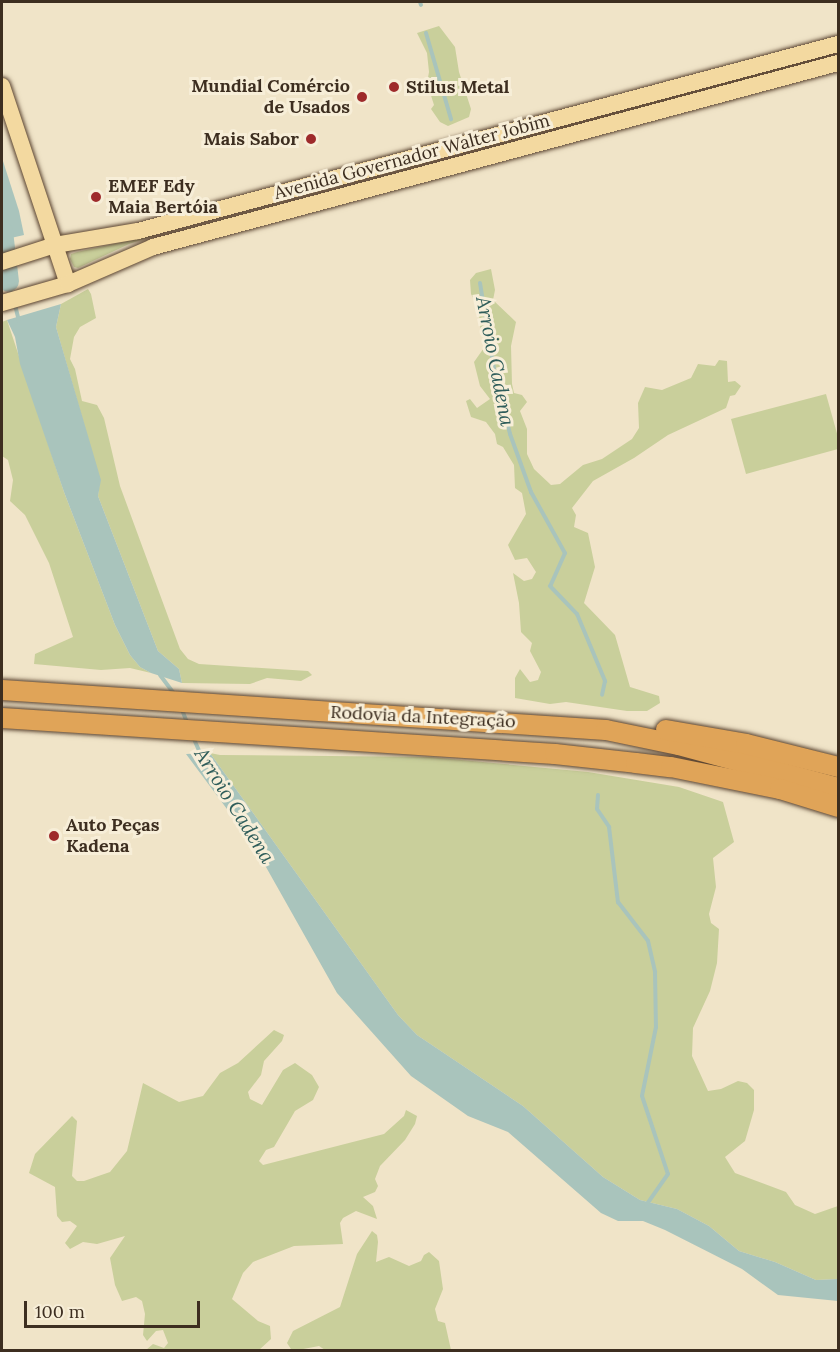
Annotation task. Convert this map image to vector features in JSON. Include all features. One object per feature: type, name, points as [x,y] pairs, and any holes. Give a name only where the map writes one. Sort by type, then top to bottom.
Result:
[{"type":"highway","name":"Rodovia da Integração","points":[[2,690],[532,723],[606,730],[679,745],[838,788]]},
{"type":"highway","name":"Rodovia da Integração","points":[[2,718],[555,754],[660,765],[780,789],[838,807]]},
{"type":"highway","points":[[606,730],[653,727],[757,746],[838,767]]},
{"type":"main road","name":"Avenida Governador Walter Jobim","points":[[2,262],[49,247],[138,231],[838,44]]},
{"type":"main road","name":"Avenida Governador Walter Jobim","points":[[2,303],[60,286],[153,247],[838,63]]},
{"type":"main road","points":[[2,86],[60,286]]},
{"type":"main road","points":[[605,106],[610,124]]},
{"type":"green space","points":[[439,26],[455,47],[459,72],[471,109],[469,117],[448,126],[440,122],[431,109],[434,105],[427,83],[429,72],[427,53],[417,33]]},
{"type":"green space","points":[[159,234],[129,244],[78,268],[74,267],[70,259],[71,254],[77,252]]},
{"type":"green space","points":[[491,269],[495,290],[493,300],[516,322],[511,346],[512,384],[514,393],[522,395],[527,402],[520,411],[527,429],[527,454],[534,469],[551,485],[560,484],[583,465],[602,459],[632,439],[639,428],[638,403],[645,387],[662,390],[691,378],[698,364],[715,366],[719,360],[727,361],[728,382],[735,381],[741,386],[735,395],[730,396],[726,408],[668,435],[634,458],[593,481],[572,508],[576,515],[574,527],[588,533],[595,567],[584,603],[615,635],[630,687],[659,696],[660,703],[647,711],[627,711],[566,702],[550,704],[515,698],[515,678],[520,669],[530,682],[538,680],[541,672],[530,651],[532,643],[521,632],[519,603],[513,573],[524,581],[532,579],[536,572],[527,558],[515,560],[508,545],[526,514],[522,493],[515,488],[514,465],[503,447],[497,444],[495,434],[486,422],[471,417],[466,401],[470,399],[477,408],[490,399],[480,386],[474,362],[486,345],[481,333],[478,307],[471,294],[470,280],[476,273]]},
{"type":"green space","points":[[88,289],[96,318],[80,327],[74,337],[70,359],[75,369],[82,401],[97,405],[104,418],[120,486],[180,649],[188,659],[199,664],[308,671],[312,675],[301,681],[267,678],[250,684],[182,683],[179,669],[158,651],[98,496],[100,480],[56,327],[61,304]]},
{"type":"green space","points":[[7,320],[64,492],[115,625],[130,655],[140,667],[151,673],[130,668],[101,670],[34,664],[35,654],[73,637],[49,563],[25,515],[10,501],[13,480],[8,460],[2,456],[2,322]]},
{"type":"green space","points":[[826,394],[838,437],[838,449],[746,474],[731,419]]},
{"type":"green space","points":[[210,753],[220,755],[430,757],[588,772],[679,787],[723,802],[734,842],[713,858],[716,887],[709,914],[711,923],[719,929],[717,963],[710,991],[693,1028],[692,1056],[708,1091],[721,1089],[738,1081],[747,1083],[754,1090],[754,1110],[745,1141],[725,1157],[735,1173],[786,1192],[795,1205],[815,1214],[838,1206],[838,1279],[816,1280],[775,1262],[739,1251],[709,1226],[677,1209],[640,1200],[603,1177],[523,1106],[417,1035],[398,1015]]},
{"type":"green space","points":[[274,1030],[284,1035],[282,1041],[264,1061],[261,1075],[248,1092],[250,1099],[262,1105],[283,1070],[295,1063],[312,1075],[319,1087],[313,1100],[295,1111],[274,1147],[266,1150],[259,1161],[263,1165],[384,1134],[404,1116],[406,1110],[417,1116],[405,1140],[380,1166],[375,1179],[378,1186],[375,1192],[363,1197],[373,1206],[377,1219],[356,1211],[343,1218],[340,1223],[343,1244],[294,1246],[253,1262],[243,1273],[232,1299],[258,1321],[270,1326],[271,1339],[259,1350],[146,1350],[153,1344],[164,1348],[168,1343],[163,1330],[156,1331],[147,1341],[143,1335],[145,1314],[142,1301],[136,1297],[122,1301],[115,1285],[110,1258],[125,1236],[97,1244],[83,1242],[70,1249],[65,1243],[77,1226],[70,1221],[62,1222],[57,1216],[55,1187],[29,1173],[35,1154],[72,1116],[77,1121],[72,1176],[77,1181],[84,1181],[110,1172],[127,1151],[143,1083],[179,1102],[203,1096],[220,1073],[238,1063]]},
{"type":"green space","points":[[372,1231],[377,1235],[378,1242],[376,1262],[389,1257],[409,1266],[421,1261],[429,1252],[439,1261],[443,1289],[435,1309],[438,1321],[445,1323],[451,1350],[325,1350],[319,1346],[291,1349],[287,1343],[293,1331],[340,1307],[357,1254]]},
{"type":"water","points":[[2,158],[24,235],[2,240]]},
{"type":"water","points":[[61,304],[56,327],[101,480],[98,496],[158,651],[179,669],[182,683],[151,673],[140,667],[130,655],[115,625],[64,492],[20,364],[15,337],[7,320]]},
{"type":"water","name":"Arroio Cadena","points":[[210,753],[398,1015],[417,1035],[523,1106],[603,1177],[640,1200],[677,1209],[709,1226],[739,1251],[775,1262],[816,1280],[838,1279],[838,1301],[778,1295],[742,1269],[665,1230],[643,1221],[618,1221],[601,1213],[508,1132],[468,1116],[411,1076],[337,993],[253,844],[186,754]]},
{"type":"waterway","name":"Arroio Cadena","points":[[426,33],[451,119]]},
{"type":"waterway","name":"Arroio Cadena","points":[[2,231],[8,281]]},
{"type":"waterway","name":"Arroio Cadena","points":[[8,281],[12,295]]},
{"type":"waterway","name":"Arroio Cadena","points":[[480,283],[495,375],[510,434],[531,492],[565,553],[550,586],[577,614],[605,681],[602,695]]},
{"type":"waterway","name":"Arroio Cadena","points":[[15,305],[19,321]]},
{"type":"waterway","name":"Arroio Cadena","points":[[160,675],[175,695]]},
{"type":"waterway","name":"Arroio Cadena","points":[[181,707],[188,725]]},
{"type":"waterway","name":"Arroio Cadena","points":[[193,737],[201,755]]},
{"type":"waterway","name":"Arroio Cadena","points":[[598,795],[597,809],[609,827],[618,902],[648,941],[655,972],[656,1027],[642,1096],[668,1174],[646,1205]]},
{"type":"place","name":"Stilus Metal","points":[[394,87]]},
{"type":"place","name":"Mundial Comércio de Usados","points":[[362,97]]},
{"type":"place","name":"Mais Sabor","points":[[311,139]]},
{"type":"place","name":"EMEF Edy Maia Bertóia","points":[[96,197]]},
{"type":"place","name":"Auto Peças Kadena","points":[[54,836]]}]
